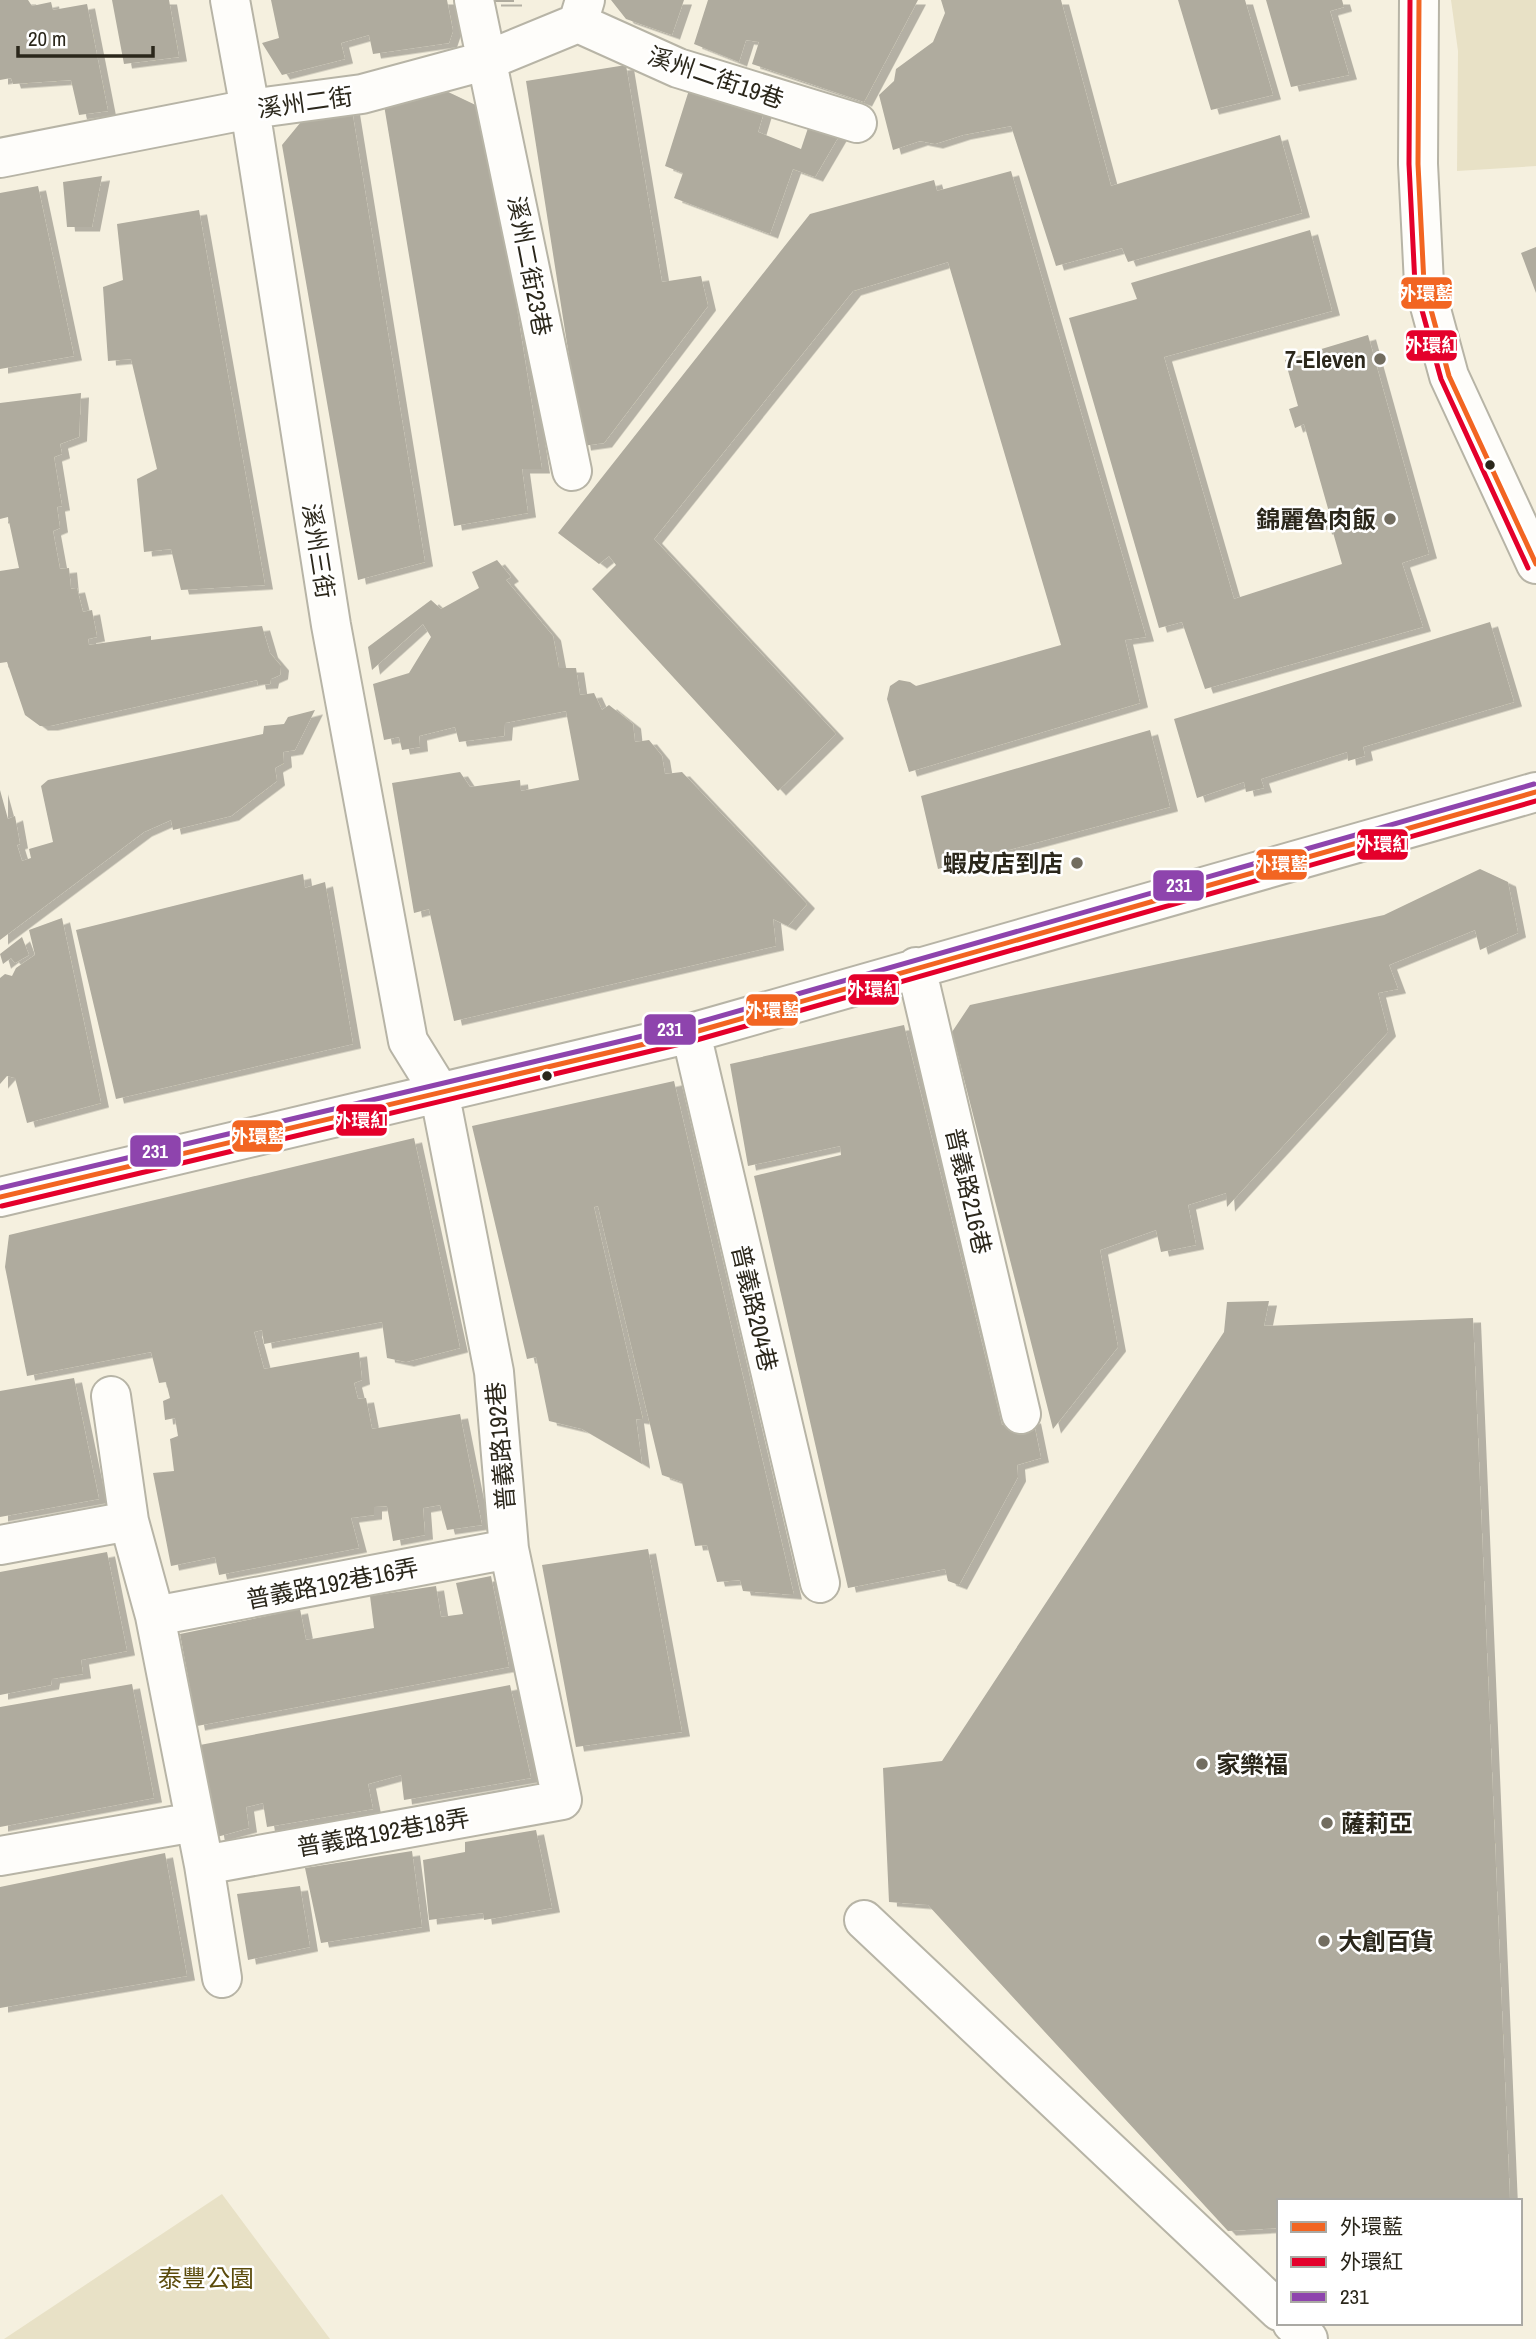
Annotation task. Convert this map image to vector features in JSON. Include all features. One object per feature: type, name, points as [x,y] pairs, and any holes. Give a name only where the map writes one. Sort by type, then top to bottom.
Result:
[{"type":"street","name":"溪州三街","points":[[230,0],[250,109],[331,625],[405,1027],[408,1041],[439,1091]]},
{"type":"street","name":"溪州二街23巷","points":[[474,0],[572,471]]},
{"type":"street","points":[[1419,0],[1418,164],[1424,284],[1449,376],[1536,564]]},
{"type":"street","name":"溪州二街","points":[[0,158],[250,109],[362,94],[488,60],[582,11]]},
{"type":"street","name":"溪州二街19巷","points":[[582,11],[678,68],[858,123]]},
{"type":"street","points":[[0,1197],[691,1033],[1536,792]]},
{"type":"street","name":"普義路216巷","points":[[916,967],[1021,1415]]},
{"type":"street","name":"普義路204巷","points":[[691,1033],[820,1583]]},
{"type":"street","name":"普義路192巷","points":[[439,1091],[494,1372],[509,1549],[562,1800]]},
{"type":"street","points":[[111,1396],[129,1521],[155,1616],[204,1865],[222,1979]]},
{"type":"street","points":[[0,1545],[129,1521]]},
{"type":"street","name":"普義路192巷16弄","points":[[155,1616],[509,1549]]},
{"type":"street","name":"普義路192巷18弄","points":[[204,1865],[562,1800]]},
{"type":"street","points":[[0,1856],[195,1822]]},
{"type":"street","points":[[864,1920],[1277,2309]]},
{"type":"street","points":[[1294,2325],[1308,2339]]},
{"type":"green space","points":[[1451,0],[1536,0],[1536,166],[1457,171],[1458,51]]},
{"type":"green space","name":"泰豐公園","points":[[222,2194],[330,2339],[4,2339]]},
{"type":"building","points":[[0,0],[28,0],[32,6],[51,2],[53,10],[87,4],[108,111],[79,115],[71,80],[13,84],[11,78],[0,80]]},
{"type":"building","points":[[112,0],[169,0],[179,57],[124,64]]},
{"type":"building","points":[[271,0],[447,0],[453,31],[449,43],[373,54],[369,35],[341,43],[345,59],[282,75],[262,43],[279,38]]},
{"type":"building","points":[[514,0],[514,2],[493,2]]},
{"type":"building","points":[[611,0],[684,0],[672,35],[626,19]]},
{"type":"building","points":[[708,0],[918,0],[864,102],[752,64],[759,42],[746,40],[739,62],[694,44]]},
{"type":"building","points":[[941,0],[1061,0],[1111,186],[1280,135],[1302,213],[1128,262],[1122,248],[1056,266],[1011,126],[963,135],[935,144],[920,141],[893,150],[879,95],[894,81],[896,69],[933,42],[945,13]]},
{"type":"building","points":[[1178,0],[1245,0],[1273,95],[1211,110]]},
{"type":"building","points":[[1266,0],[1342,0],[1344,7],[1330,11],[1349,75],[1291,87]]},
{"type":"building","points":[[626,65],[662,282],[701,276],[708,306],[604,443],[583,446],[526,81]]},
{"type":"building","points":[[444,90],[486,110],[542,469],[522,469],[528,513],[454,526],[384,105]]},
{"type":"building","points":[[689,90],[764,112],[758,132],[801,149],[808,128],[839,136],[815,177],[793,169],[770,234],[674,198],[683,173],[665,166]]},
{"type":"building","points":[[352,110],[425,562],[358,580],[282,145],[305,117]]},
{"type":"building","points":[[1011,171],[1146,637],[1125,640],[1140,703],[909,772],[887,699],[890,686],[899,680],[916,686],[1061,645],[948,262],[853,291],[654,539],[836,734],[778,791],[592,589],[616,565],[609,556],[599,564],[558,533],[810,214],[934,180],[937,191]]},
{"type":"building","points":[[102,176],[92,227],[67,227],[63,182]]},
{"type":"building","points":[[38,186],[74,356],[0,369],[0,193]]},
{"type":"building","points":[[199,210],[265,585],[181,590],[171,549],[144,552],[137,479],[157,469],[131,359],[108,361],[103,287],[123,280],[117,224]]},
{"type":"building","points":[[1310,230],[1332,311],[1164,357],[1234,599],[1342,564],[1332,529],[1324,530],[1321,516],[1329,512],[1304,424],[1295,428],[1289,409],[1298,406],[1285,360],[1368,335],[1429,554],[1402,563],[1423,627],[1205,689],[1182,622],[1159,628],[1069,318],[1137,299],[1131,283]]},
{"type":"building","points":[[1536,247],[1536,293],[1521,253]]},
{"type":"building","points":[[81,393],[79,437],[60,444],[62,454],[54,457],[62,506],[57,507],[60,528],[53,531],[60,569],[69,568],[71,589],[77,588],[83,612],[92,610],[97,637],[88,639],[89,645],[151,636],[151,640],[262,626],[270,653],[281,666],[280,675],[271,679],[270,684],[258,685],[257,680],[50,726],[40,726],[25,715],[7,662],[0,663],[0,571],[19,568],[8,517],[0,519],[0,403]]},
{"type":"building","points":[[497,560],[511,577],[506,580],[553,636],[559,668],[576,668],[580,695],[594,693],[602,710],[609,705],[633,724],[635,742],[649,740],[662,756],[665,774],[682,772],[807,904],[788,926],[773,919],[776,946],[454,1021],[429,909],[414,913],[392,783],[460,772],[470,787],[520,780],[521,791],[579,780],[566,711],[505,723],[504,736],[459,742],[455,727],[419,736],[420,747],[402,750],[399,737],[384,740],[373,684],[409,673],[431,637],[423,624],[372,670],[368,647],[431,600],[441,609],[479,588],[472,572]]},
{"type":"building","points":[[1490,622],[1514,702],[1363,747],[1365,756],[1348,761],[1347,752],[1261,779],[1264,788],[1246,792],[1244,782],[1197,798],[1174,719]]},
{"type":"building","points":[[315,710],[295,750],[283,752],[284,763],[275,768],[277,781],[231,816],[173,830],[171,820],[144,832],[0,940],[0,790],[8,819],[15,816],[20,844],[17,845],[22,861],[31,858],[29,849],[53,842],[41,786],[48,780],[263,734],[264,726],[284,724],[288,717]]},
{"type":"building","points":[[1150,730],[1170,807],[938,869],[921,796]]},
{"type":"building","points":[[1480,869],[1508,882],[1518,933],[1480,950],[1475,930],[1389,965],[1398,989],[1378,993],[1388,1032],[1227,1207],[1226,1193],[1188,1205],[1196,1245],[1161,1252],[1156,1230],[1100,1250],[1118,1347],[1053,1429],[952,1032],[970,1005],[1384,915]]},
{"type":"building","points":[[303,874],[305,888],[325,882],[353,1044],[116,1099],[76,930]]},
{"type":"building","points":[[62,918],[101,1103],[27,1123],[15,1078],[7,1076],[0,1084],[0,978],[5,974],[12,976],[16,968],[35,955],[29,930]]},
{"type":"building","points":[[22,937],[29,955],[15,963],[11,958],[3,964],[0,954]]},
{"type":"building","points":[[904,1025],[1002,1425],[1033,1419],[1041,1458],[1017,1465],[1018,1477],[959,1585],[948,1581],[945,1569],[848,1588],[754,1176],[841,1155],[840,1146],[748,1166],[730,1064]]},
{"type":"building","points":[[674,1081],[794,1595],[743,1591],[740,1580],[717,1582],[707,1545],[695,1546],[682,1482],[662,1475],[598,1206],[594,1207],[643,1420],[636,1419],[642,1464],[582,1429],[549,1421],[536,1357],[527,1359],[472,1126]]},
{"type":"building","points":[[414,1138],[460,1348],[406,1362],[387,1358],[382,1322],[264,1344],[262,1330],[254,1332],[264,1369],[359,1352],[362,1380],[354,1383],[358,1399],[366,1398],[372,1429],[460,1414],[482,1525],[447,1530],[440,1505],[423,1508],[425,1535],[393,1541],[387,1506],[374,1507],[374,1515],[351,1518],[359,1548],[219,1575],[215,1557],[171,1566],[153,1473],[174,1471],[170,1439],[178,1436],[175,1418],[165,1420],[163,1401],[170,1398],[166,1382],[159,1383],[151,1352],[27,1376],[5,1267],[9,1235]]},
{"type":"building","name":"家樂福","points":[[1269,1301],[1264,1326],[1473,1318],[1510,2199],[1277,2199],[1277,2228],[1228,2231],[928,1905],[889,1902],[883,1768],[942,1761],[1224,1332],[1227,1302]]},
{"type":"building","points":[[74,1378],[99,1499],[0,1517],[0,1391]]},
{"type":"building","points":[[648,1549],[682,1732],[576,1747],[542,1565]]},
{"type":"building","points":[[107,1552],[127,1651],[81,1660],[83,1674],[52,1679],[51,1685],[0,1695],[0,1572]]},
{"type":"building","points":[[491,1576],[509,1667],[197,1726],[180,1634],[300,1609],[306,1640],[374,1628],[370,1596],[436,1586],[441,1617],[463,1614],[456,1583]]},
{"type":"building","points":[[132,1684],[154,1798],[0,1827],[0,1707]]},
{"type":"building","points":[[510,1685],[531,1778],[404,1800],[401,1775],[368,1784],[373,1809],[267,1827],[263,1803],[246,1807],[249,1828],[217,1837],[200,1745]]},
{"type":"building","points":[[536,1830],[552,1908],[484,1920],[483,1913],[429,1920],[423,1860],[465,1852],[465,1842]]},
{"type":"building","points":[[412,1851],[422,1927],[321,1943],[305,1868]]},
{"type":"building","points":[[165,1853],[187,1976],[0,2008],[0,1887]]},
{"type":"building","points":[[300,1886],[310,1947],[248,1960],[237,1894]]},
{"type":"transit line","name":"外環紅","points":[[1410,0],[1409,164],[1415,285],[1441,379],[1528,568]]},
{"type":"transit line","name":"外環藍","points":[[1419,0],[1418,164],[1424,284],[1449,376],[1536,564]]},
{"type":"transit line","name":"231","points":[[0,1188],[689,1025],[1534,784]]},
{"type":"transit line","name":"外環藍","points":[[0,1197],[691,1033],[1536,792]]},
{"type":"transit line","name":"外環紅","points":[[2,1206],[693,1041],[1536,801]]},
{"type":"place","name":"7-Eleven","points":[[1380,359]]},
{"type":"place","name":"錦麗魯肉飯","points":[[1390,519]]},
{"type":"place","name":"蝦皮店到店","points":[[1077,863]]},
{"type":"place","name":"家樂福","points":[[1202,1764]]},
{"type":"place","name":"薩莉亞","points":[[1327,1823]]},
{"type":"place","name":"大創百貨","points":[[1324,1941]]}]
